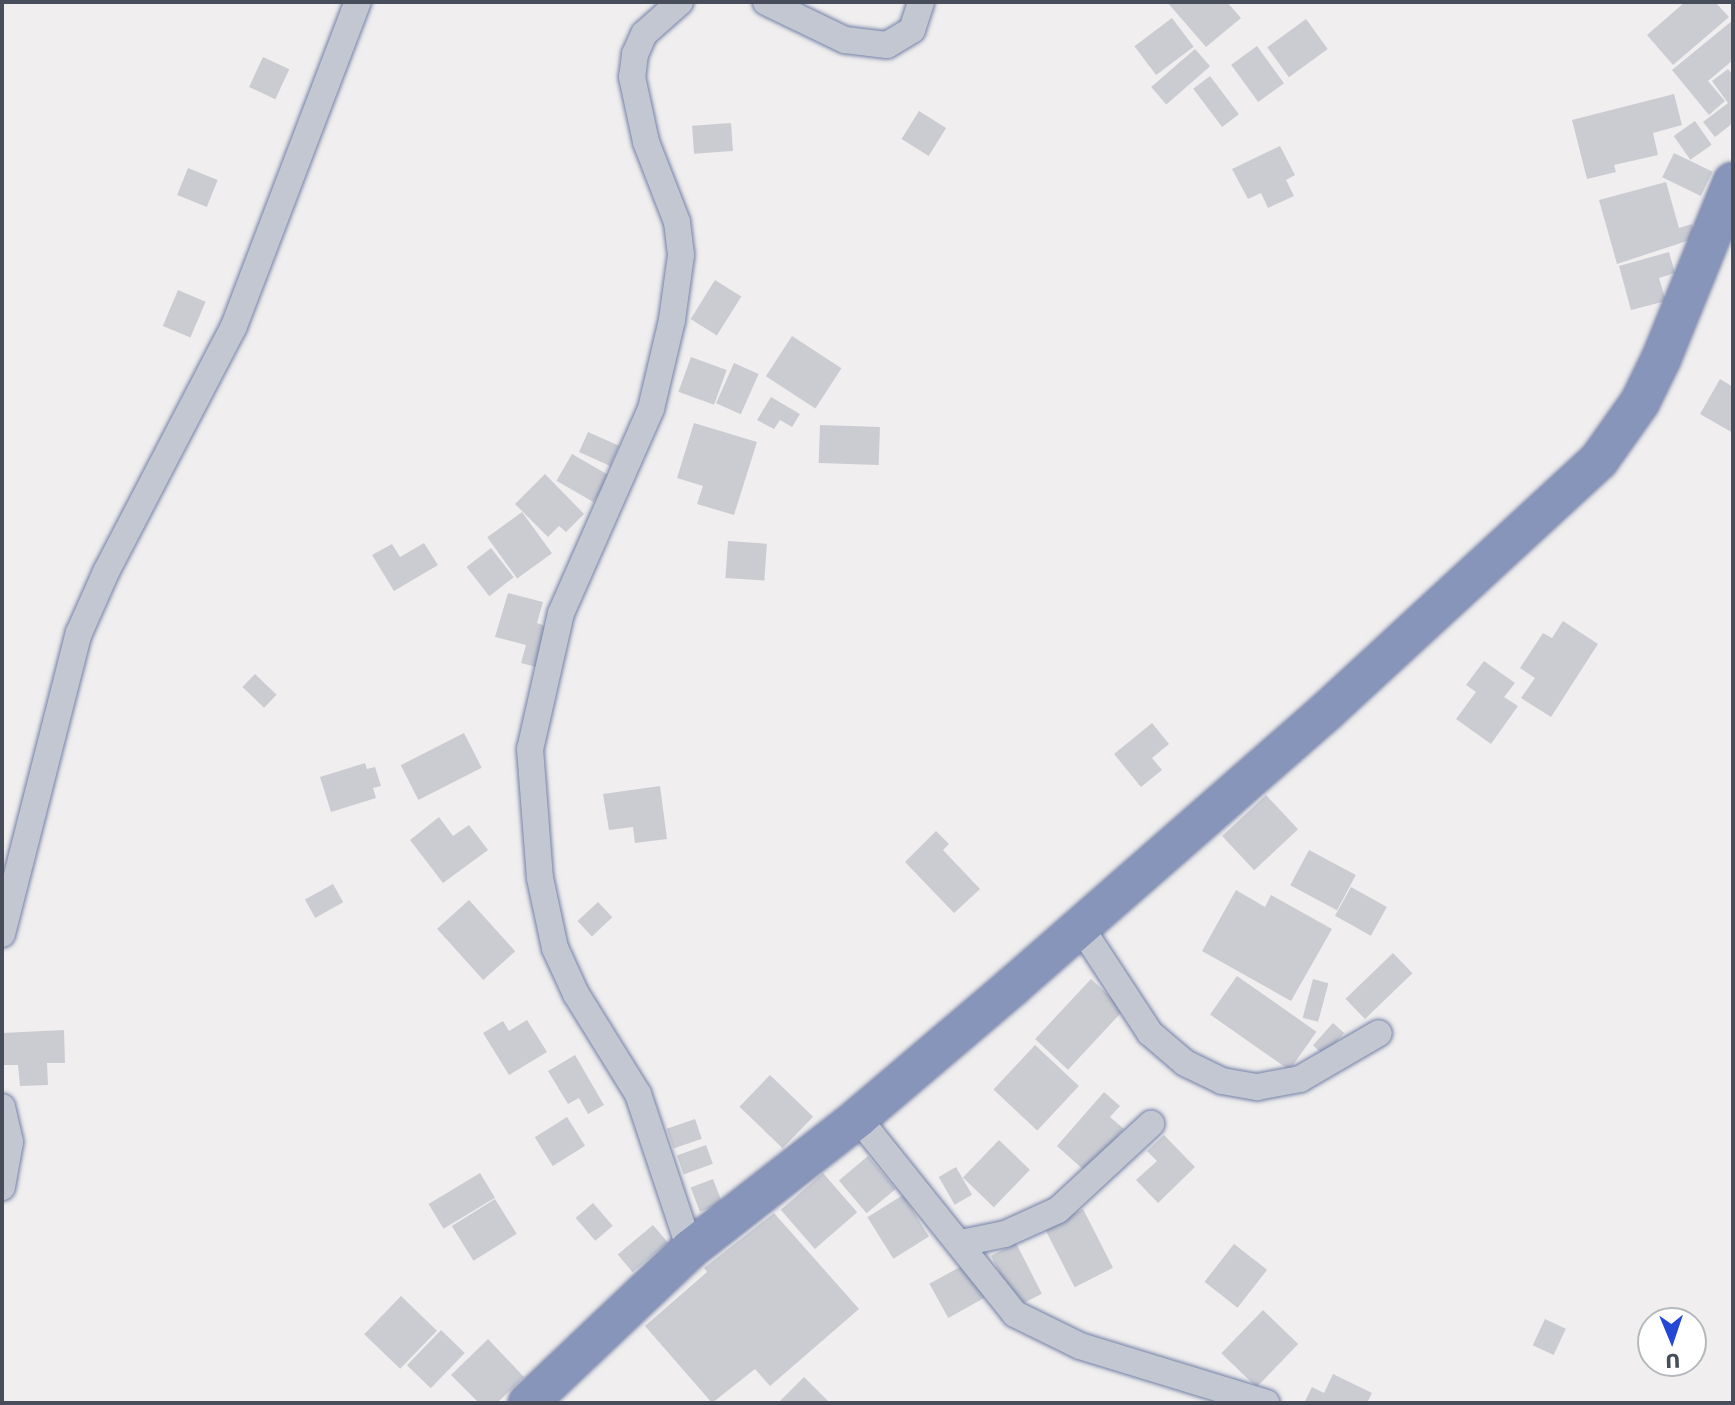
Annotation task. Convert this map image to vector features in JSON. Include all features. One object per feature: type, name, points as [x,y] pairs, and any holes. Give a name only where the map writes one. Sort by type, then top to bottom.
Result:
[{"type":"highway","points":[[528,1403],[690,1249],[858,1118],[1327,712],[1599,460],[1640,402],[1661,359],[1733,182]]},
{"type":"street","points":[[2,934],[79,633],[106,572],[234,326],[358,2]]},
{"type":"street","points":[[680,2],[644,34],[635,54],[632,77],[642,131],[677,222],[681,255],[670,333],[651,409],[561,613],[530,749],[540,878],[555,948],[576,994],[638,1094],[690,1249]]},
{"type":"street","points":[[766,2],[845,40],[887,45],[912,30],[921,2]]},
{"type":"street","points":[[1080,926],[1150,1033],[1185,1063],[1222,1081],[1257,1087],[1300,1079],[1379,1033]]},
{"type":"street","points":[[2,1107],[10,1142],[2,1187]]},
{"type":"street","points":[[858,1118],[961,1243],[1002,1300],[1041,1329],[1080,1346],[1267,1403]]},
{"type":"street","points":[[961,1243],[1005,1234],[1058,1210],[1151,1124]]},
{"type":"building","points":[[1167,2],[1227,2],[1241,18],[1206,47]]},
{"type":"building","points":[[1685,2],[1715,2],[1729,17],[1673,65],[1647,35]]},
{"type":"building","points":[[1172,18],[1194,47],[1156,75],[1134,46]]},
{"type":"building","points":[[1306,19],[1328,49],[1289,77],[1267,47]]},
{"type":"building","points":[[1733,20],[1733,60],[1708,81],[1725,101],[1709,115],[1672,70]]},
{"type":"building","points":[[1257,46],[1284,83],[1258,102],[1231,65]]},
{"type":"building","points":[[1195,49],[1210,66],[1166,104],[1151,87]]},
{"type":"building","points":[[263,57],[289,69],[275,99],[249,87]]},
{"type":"building","points":[[1728,69],[1733,75],[1733,123],[1715,137],[1703,122],[1728,103],[1712,81]]},
{"type":"building","points":[[1210,76],[1239,114],[1222,127],[1193,89]]},
{"type":"building","points":[[1674,94],[1682,125],[1653,133],[1658,155],[1614,165],[1616,172],[1587,179],[1572,120]]},
{"type":"building","points":[[919,111],[946,128],[929,156],[902,139]]},
{"type":"building","points":[[1695,121],[1712,145],[1690,160],[1674,136]]},
{"type":"building","points":[[731,123],[733,151],[694,154],[692,126]]},
{"type":"building","points":[[1280,146],[1295,175],[1286,180],[1294,196],[1268,208],[1261,193],[1248,199],[1232,169]]},
{"type":"building","points":[[1674,153],[1713,172],[1701,196],[1662,177]]},
{"type":"building","points":[[188,168],[218,180],[207,207],[177,195]]},
{"type":"building","points":[[1666,182],[1679,228],[1692,224],[1696,238],[1617,264],[1599,200]]},
{"type":"building","points":[[1669,252],[1675,273],[1659,278],[1666,301],[1631,310],[1619,266]]},
{"type":"building","points":[[715,280],[741,296],[717,335],[691,319]]},
{"type":"building","points":[[178,290],[206,302],[190,338],[163,326]]},
{"type":"building","points":[[792,336],[841,368],[815,408],[766,376]]},
{"type":"building","points":[[691,357],[727,370],[714,405],[678,392]]},
{"type":"building","points":[[734,363],[759,374],[741,414],[716,403]]},
{"type":"building","points":[[1720,379],[1733,387],[1733,433],[1700,414]]},
{"type":"building","points":[[771,397],[800,414],[792,427],[780,420],[774,429],[757,420]]},
{"type":"building","points":[[694,423],[757,442],[734,515],[697,504],[703,486],[677,478]]},
{"type":"building","points":[[820,425],[880,427],[879,465],[819,463]]},
{"type":"building","points":[[588,432],[619,446],[610,466],[579,452]]},
{"type":"building","points":[[572,454],[609,476],[594,502],[556,481]]},
{"type":"building","points":[[545,474],[584,514],[566,532],[559,526],[548,537],[515,504]]},
{"type":"building","points":[[522,512],[552,553],[517,579],[487,537]]},
{"type":"building","points":[[728,541],[767,544],[764,581],[725,578]]},
{"type":"building","points":[[424,543],[438,565],[394,591],[372,555],[392,544],[400,557]]},
{"type":"building","points":[[491,548],[514,577],[489,596],[467,567]]},
{"type":"building","points":[[508,593],[543,602],[537,623],[548,627],[536,667],[521,663],[526,645],[495,637]]},
{"type":"building","points":[[1563,621],[1598,644],[1551,717],[1521,698],[1535,678],[1520,668],[1543,633],[1552,638]]},
{"type":"building","points":[[1484,661],[1515,683],[1504,697],[1518,706],[1491,744],[1456,719],[1476,692],[1466,685]]},
{"type":"building","points":[[255,674],[277,695],[264,708],[242,687]]},
{"type":"building","points":[[1152,723],[1169,744],[1152,758],[1162,770],[1141,787],[1114,754]]},
{"type":"building","points":[[464,733],[482,768],[418,800],[401,765]]},
{"type":"building","points":[[365,763],[367,769],[375,767],[381,786],[373,788],[376,798],[331,812],[320,777]]},
{"type":"building","points":[[660,786],[667,839],[635,843],[633,827],[609,830],[603,794]]},
{"type":"building","points":[[1266,795],[1298,829],[1254,870],[1222,836]]},
{"type":"building","points":[[439,817],[453,836],[469,825],[488,850],[443,883],[410,840]]},
{"type":"building","points":[[936,831],[949,844],[943,850],[980,889],[954,913],[905,862]]},
{"type":"building","points":[[1309,850],[1356,875],[1337,910],[1290,885]]},
{"type":"building","points":[[333,884],[343,902],[315,918],[305,900]]},
{"type":"building","points":[[1351,887],[1387,907],[1371,936],[1335,916]]},
{"type":"building","points":[[1236,890],[1265,907],[1271,895],[1332,929],[1291,1001],[1202,951]]},
{"type":"building","points":[[469,900],[515,951],[483,980],[437,929]]},
{"type":"building","points":[[598,902],[612,917],[592,936],[578,921]]},
{"type":"building","points":[[1393,953],[1412,973],[1365,1019],[1346,999]]},
{"type":"building","points":[[1237,976],[1316,1032],[1289,1070],[1210,1015]]},
{"type":"building","points":[[1091,979],[1124,1010],[1068,1070],[1035,1039]]},
{"type":"building","points":[[1313,979],[1328,983],[1318,1022],[1303,1018]]},
{"type":"building","points":[[527,1020],[547,1052],[509,1075],[483,1033],[503,1021],[509,1031]]},
{"type":"building","points":[[1333,1023],[1344,1033],[1324,1055],[1313,1045]]},
{"type":"building","points":[[64,1030],[65,1063],[47,1063],[48,1085],[20,1086],[18,1065],[3,1065],[2,1033]]},
{"type":"building","points":[[1035,1045],[1079,1086],[1037,1131],[993,1090]]},
{"type":"building","points":[[575,1055],[604,1105],[588,1114],[579,1098],[568,1104],[548,1071]]},
{"type":"building","points":[[770,1075],[813,1117],[783,1148],[739,1107]]},
{"type":"building","points":[[1104,1092],[1120,1106],[1110,1117],[1124,1129],[1086,1172],[1057,1146]]},
{"type":"building","points":[[567,1117],[585,1146],[553,1166],[535,1137]]},
{"type":"building","points":[[695,1119],[702,1139],[673,1149],[667,1129]]},
{"type":"building","points":[[1164,1135],[1195,1167],[1158,1203],[1136,1180],[1157,1161],[1147,1151]]},
{"type":"building","points":[[999,1140],[1030,1170],[994,1207],[963,1177]]},
{"type":"building","points":[[706,1145],[713,1164],[684,1174],[677,1156]]},
{"type":"building","points":[[868,1156],[896,1189],[867,1213],[839,1180]]},
{"type":"building","points":[[956,1167],[972,1195],[955,1205],[939,1177]]},
{"type":"building","points":[[480,1173],[495,1198],[444,1229],[429,1204]]},
{"type":"building","points":[[823,1173],[857,1212],[815,1249],[781,1210]]},
{"type":"building","points":[[713,1179],[722,1203],[700,1212],[691,1188]]},
{"type":"building","points":[[903,1195],[929,1237],[893,1259],[867,1217]]},
{"type":"building","points":[[495,1199],[517,1234],[473,1261],[452,1226]]},
{"type":"building","points":[[593,1203],[613,1226],[595,1241],[576,1218]]},
{"type":"building","points":[[1083,1209],[1113,1268],[1075,1287],[1045,1229]]},
{"type":"building","points":[[774,1213],[859,1309],[770,1386],[755,1369],[712,1403],[645,1326],[707,1272],[704,1268]]},
{"type":"building","points":[[653,1225],[668,1243],[633,1272],[618,1255]]},
{"type":"building","points":[[1016,1243],[1042,1294],[1017,1306],[991,1256]]},
{"type":"building","points":[[1234,1244],[1267,1270],[1238,1308],[1204,1282]]},
{"type":"building","points":[[967,1263],[986,1297],[948,1318],[929,1284]]},
{"type":"building","points":[[401,1296],[437,1331],[400,1369],[364,1334]]},
{"type":"building","points":[[1263,1310],[1298,1344],[1257,1387],[1221,1353]]},
{"type":"building","points":[[1545,1319],[1566,1329],[1554,1355],[1533,1345]]},
{"type":"building","points":[[441,1330],[465,1353],[431,1388],[407,1365]]},
{"type":"building","points":[[488,1339],[524,1377],[497,1403],[479,1403],[451,1375]]},
{"type":"building","points":[[1333,1374],[1372,1393],[1367,1403],[1304,1403],[1312,1387],[1324,1393]]},
{"type":"building","points":[[804,1377],[830,1403],[778,1403]]}]
